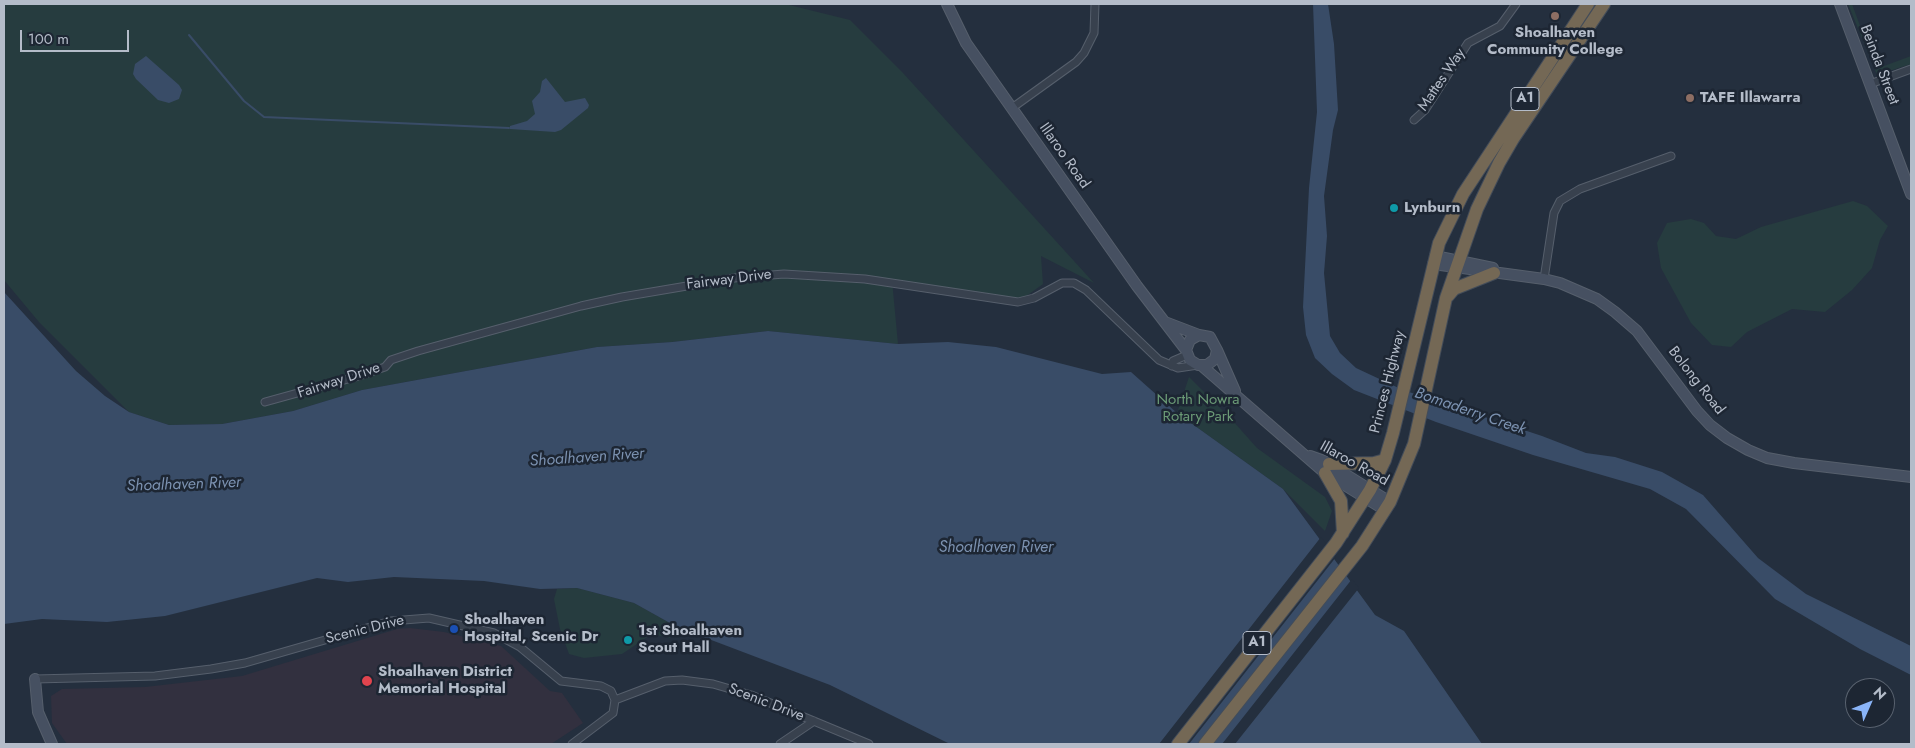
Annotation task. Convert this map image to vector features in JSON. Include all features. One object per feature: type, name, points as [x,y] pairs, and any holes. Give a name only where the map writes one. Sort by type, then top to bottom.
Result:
[{"type":"highway","name":"Princes Highway","points":[[1178,744],[1339,538],[1368,494],[1385,460],[1397,418],[1439,243],[1463,194],[1588,4]]},
{"type":"highway","name":"A1","points":[[1205,744],[1352,556],[1387,506],[1400,482],[1420,424],[1446,298],[1477,208],[1499,163],[1604,4]]},
{"type":"highway","points":[[1446,298],[1454,289],[1499,273]]},
{"type":"highway","points":[[1339,538],[1341,501],[1327,469],[1385,460]]},
{"type":"main road","name":"Illaroo Road","points":[[948,4],[966,43],[1187,353],[1200,366],[1237,394],[1276,432],[1304,454],[1387,506]]},
{"type":"main road","name":"Beinda Street","points":[[1840,4],[1911,194]]},
{"type":"main road","name":"Bolong Road","points":[[1434,260],[1499,273],[1544,279],[1560,283],[1596,299],[1626,320],[1652,350],[1697,411],[1710,425],[1737,445],[1767,458],[1794,463],[1911,477]]},
{"type":"main road","name":"Illaroo Road","points":[[1164,322],[1199,335],[1210,337],[1237,394]]},
{"type":"main road","points":[[1187,353],[1190,340],[1199,335]]},
{"type":"main road","points":[[1200,366],[1215,359],[1217,350]]},
{"type":"main road","points":[[35,679],[38,712],[52,744]]},
{"type":"street","points":[[1012,108],[1076,62],[1084,53],[1094,34],[1095,4]]},
{"type":"street","name":"Mattes Way","points":[[1414,120],[1425,110],[1468,43],[1500,26],[1516,4]]},
{"type":"street","points":[[1870,84],[1911,69]]},
{"type":"street","points":[[1544,279],[1554,214],[1560,201],[1580,189],[1671,156]]},
{"type":"street","name":"Fairway Drive","points":[[265,402],[359,376],[385,367],[391,360],[418,351],[581,306],[622,296],[734,278],[784,274],[866,279],[1018,302],[1034,298],[1062,283],[1074,283],[1086,290],[1159,360],[1172,366]]},
{"type":"street","points":[[1187,353],[1173,361],[1172,366],[1178,368],[1200,366]]},
{"type":"street","name":"Scenic Drive","points":[[35,679],[155,676],[211,669],[245,663],[378,624],[430,618],[494,633],[520,647],[555,678],[571,684],[606,688],[616,700],[656,684],[673,680],[694,681],[738,690],[868,744]]},
{"type":"street","points":[[572,744],[613,713],[616,700]]},
{"type":"street","points":[[780,744],[814,721]]},
{"type":"shaded area","name":"Shoalhaven District Memorial Hospital","points":[[410,628],[444,632],[501,646],[550,691],[562,693],[583,723],[551,744],[67,744],[52,723],[51,696],[62,689],[145,687],[242,676],[397,629]]},
{"type":"green space","points":[[4,4],[785,4],[850,20],[903,73],[1094,283],[1041,256],[1043,284],[1025,297],[1005,299],[892,280],[898,344],[768,331],[672,342],[597,347],[362,390],[293,411],[222,424],[169,425],[129,412],[39,322],[4,280]]},
{"type":"green space","points":[[1848,4],[1852,4],[1876,69],[1911,56],[1911,64],[1877,75]]},
{"type":"green space","points":[[1853,201],[1867,206],[1888,226],[1880,240],[1872,268],[1852,290],[1825,312],[1792,309],[1747,332],[1731,347],[1712,345],[1691,323],[1661,268],[1657,243],[1667,223],[1691,219],[1704,223],[1716,236],[1736,239],[1761,227]]},
{"type":"green space","name":"North Nowra Rotary Park","points":[[1189,377],[1257,448],[1325,497],[1332,511],[1325,531],[1283,489],[1177,413]]},
{"type":"green space","points":[[577,588],[634,603],[677,627],[670,638],[652,634],[622,654],[584,658],[569,654],[560,629],[554,599],[557,589]]},
{"type":"water","points":[[1313,4],[1328,4],[1334,44],[1338,110],[1333,130],[1324,196],[1327,236],[1324,273],[1330,336],[1340,353],[1356,368],[1403,390],[1542,436],[1586,453],[1615,457],[1662,472],[1703,495],[1758,558],[1806,594],[1911,646],[1911,675],[1860,649],[1775,599],[1686,509],[1650,489],[1533,455],[1436,422],[1354,390],[1332,374],[1315,358],[1306,335],[1303,307],[1309,188],[1317,112]]},
{"type":"water","points":[[146,56],[179,85],[182,90],[179,99],[169,103],[158,100],[136,79],[133,74],[135,64]]},
{"type":"water","points":[[546,78],[565,102],[585,98],[589,105],[588,108],[561,130],[555,132],[510,129],[510,126],[527,121],[535,114],[532,101],[540,92],[542,81]]},
{"type":"water","name":"Shoalhaven River","points":[[4,292],[76,371],[105,396],[129,412],[169,425],[222,424],[293,411],[362,390],[597,347],[672,342],[768,331],[898,344],[948,342],[996,347],[1102,374],[1131,372],[1177,413],[1283,489],[1375,615],[1404,631],[1482,744],[950,744],[830,685],[677,627],[634,603],[577,588],[540,589],[484,581],[394,577],[348,582],[317,578],[165,616],[107,622],[42,619],[4,624]]},
{"type":"pier","points":[[1321,537],[1336,557],[1189,744],[1159,744]]},
{"type":"pier","points":[[1352,579],[1359,588],[1235,744],[1222,744]]},
{"type":"waterway","points":[[189,35],[244,101],[264,117],[509,128]]},
{"type":"place","name":"Shoalhaven Community College","points":[[1555,16]]},
{"type":"place","name":"TAFE Illawarra","points":[[1690,98]]},
{"type":"place","name":"Lynburn","points":[[1394,208]]},
{"type":"place","name":"Shoalhaven Hospital, Scenic Dr","points":[[454,629]]},
{"type":"place","name":"1st Shoalhaven Scout Hall","points":[[628,640]]},
{"type":"place","name":"Shoalhaven District Memorial Hospital","points":[[367,681]]},
{"type":"water label","name":"Bomaderry Creek","points":[[1470,412]]}]
